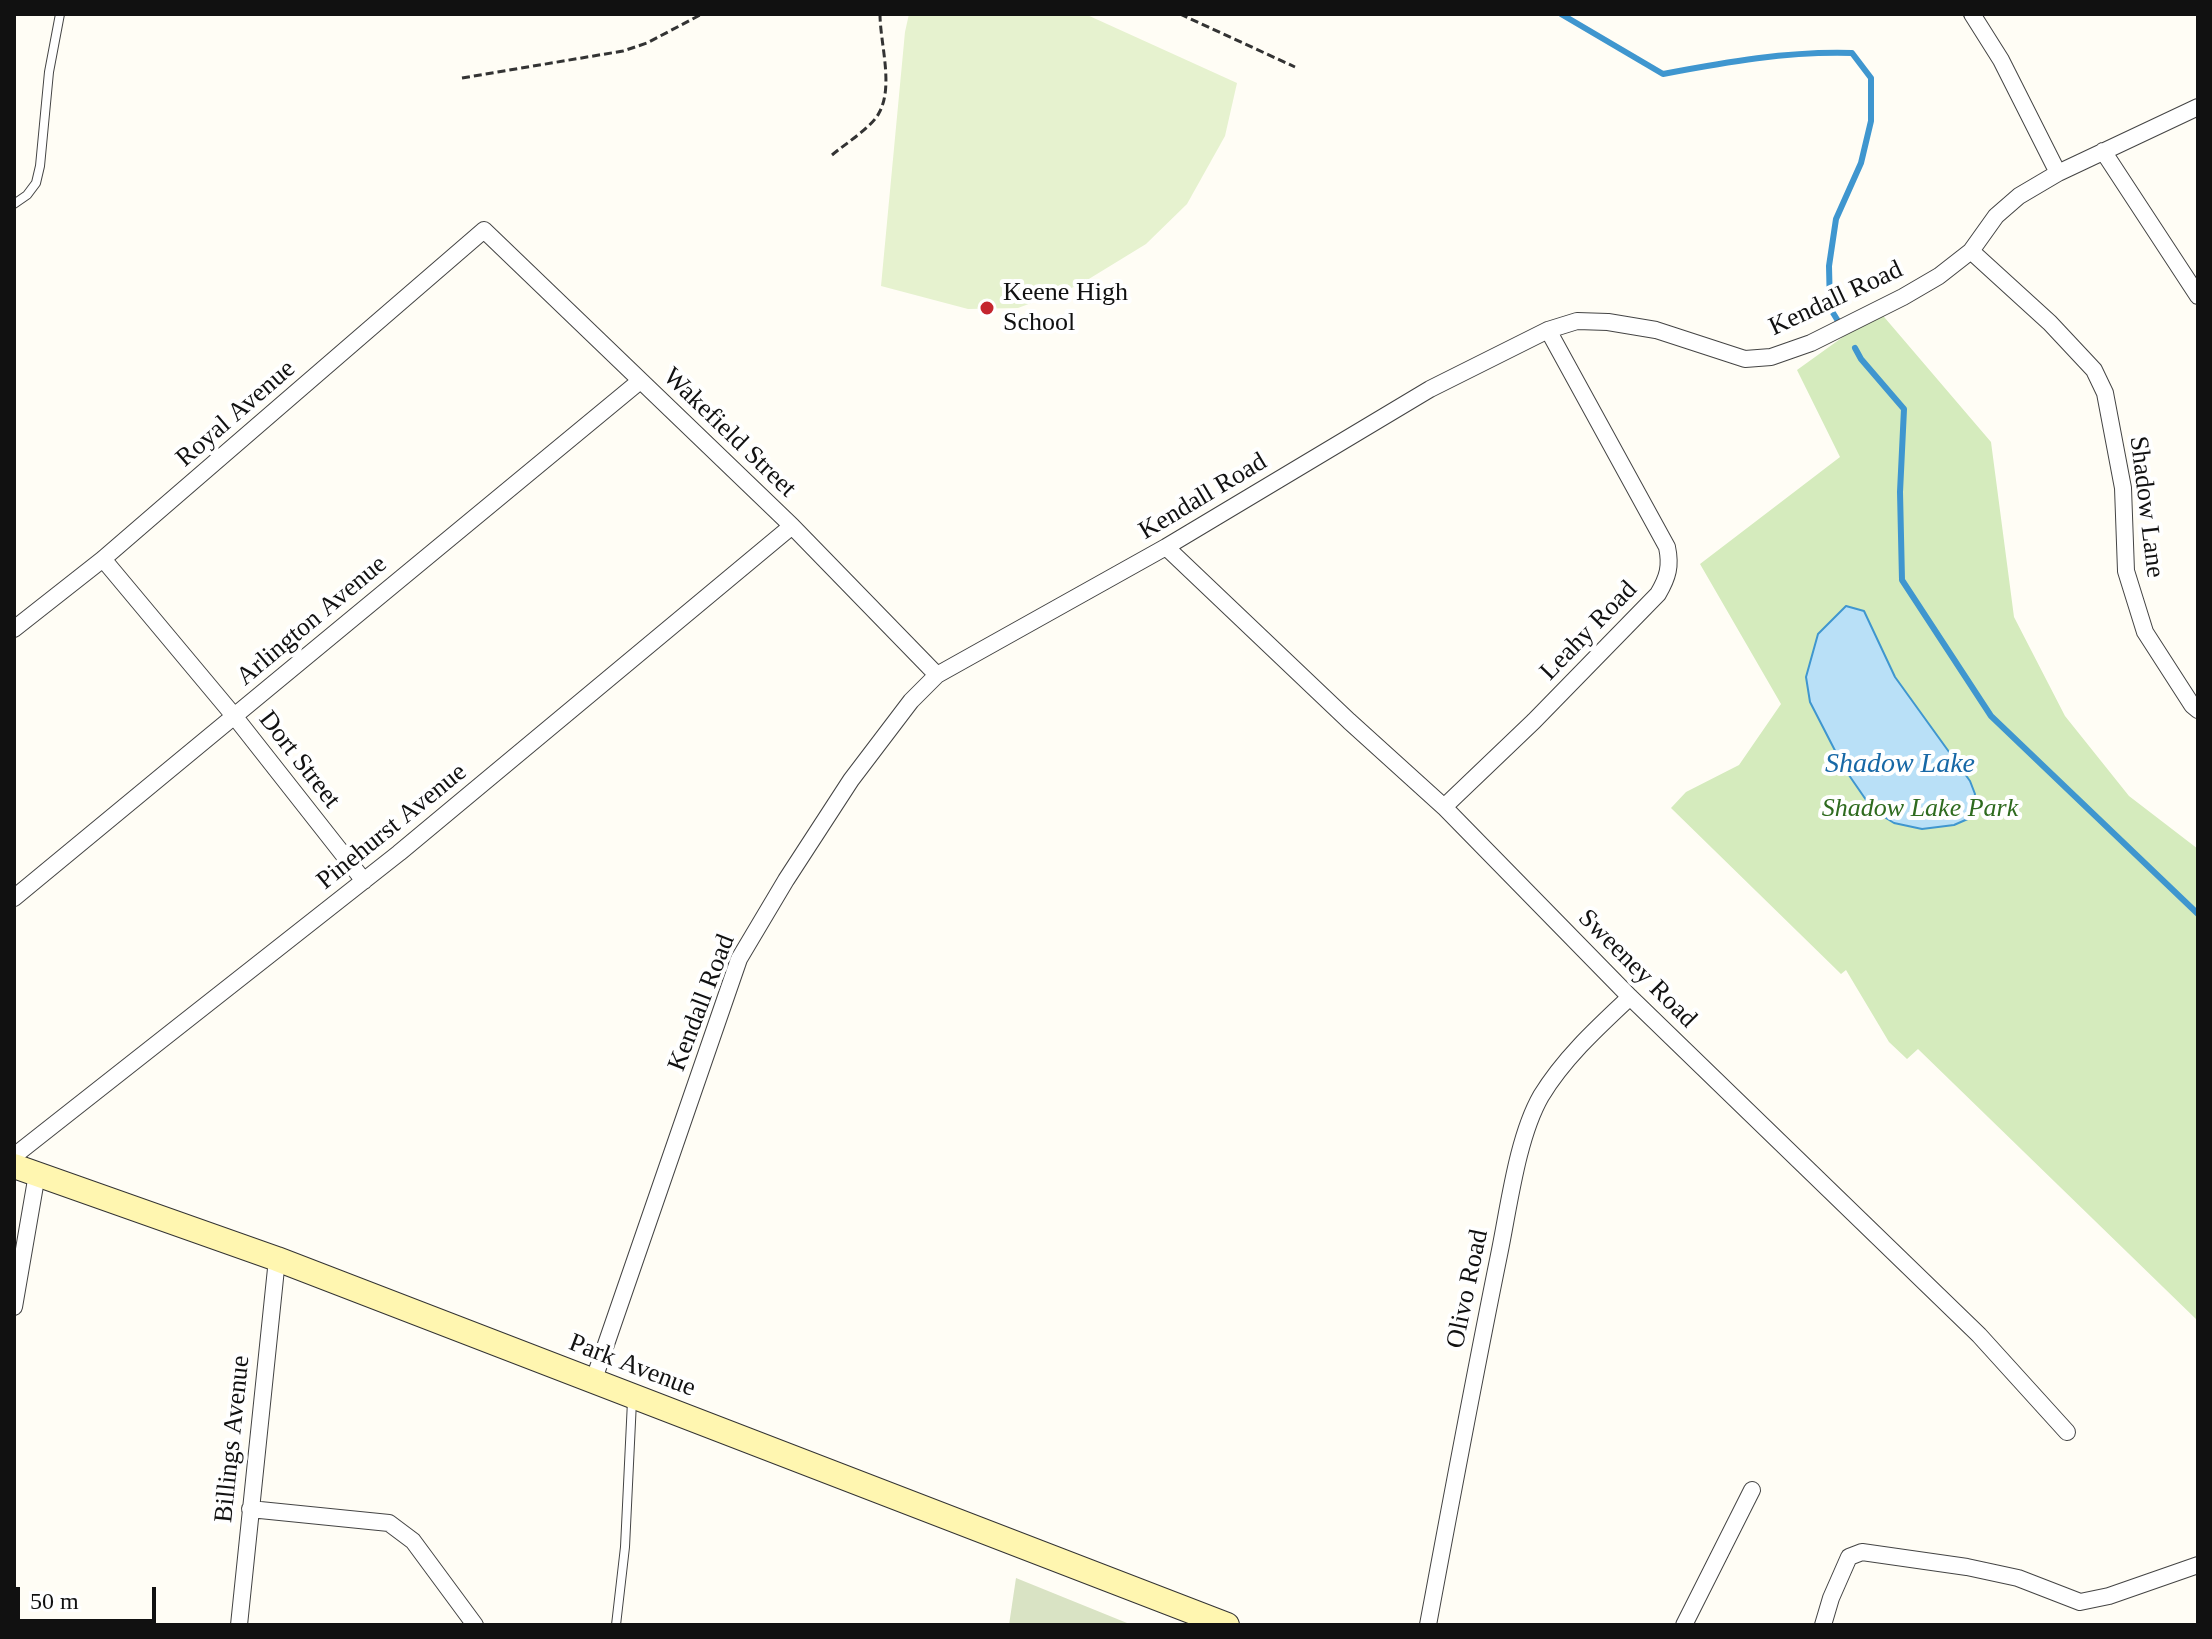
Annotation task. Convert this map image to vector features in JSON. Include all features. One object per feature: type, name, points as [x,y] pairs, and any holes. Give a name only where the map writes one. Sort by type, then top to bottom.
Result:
[{"type":"street","points":[[1972,14],[2001,60],[2058,173]]},
{"type":"street","name":"Kendall Road","points":[[593,1382],[739,959],[851,780],[911,701],[937,675],[1166,547],[1430,389],[1548,330],[1577,321],[1608,322],[1656,330],[1745,359],[1771,357],[1811,343],[1939,276],[1971,251],[1996,216],[2019,196],[2058,173],[2198,107]]},
{"type":"street","points":[[2103,151],[2198,296]]},
{"type":"street","name":"Wakefield Street","points":[[484,230],[792,526],[937,675]]},
{"type":"street","name":"Royal Avenue","points":[[14,629],[103,559],[484,230]]},
{"type":"street","name":"Shadow Lane","points":[[1971,251],[2050,323],[2094,370],[2105,393],[2123,488],[2126,571],[2145,632],[2198,710]]},
{"type":"street","name":"Leahy Road","points":[[1444,807],[1658,594],[1668,578],[1670,562],[1667,547],[1548,330]]},
{"type":"street","name":"Arlington Avenue","points":[[14,898],[640,381]]},
{"type":"street","name":"Pinehurst Avenue","points":[[14,1156],[364,881],[792,526]]},
{"type":"street","name":"Sweeney Road","points":[[1166,547],[1444,807],[1630,997],[1979,1335],[2067,1432]]},
{"type":"street","name":"Dort Street","points":[[103,559],[235,717],[364,881]]},
{"type":"street","name":"Olivo Road","points":[[1428,1625],[1481,1340],[1529,1123],[1540,1098],[1559,1070],[1630,997]]},
{"type":"street","points":[[14,1307],[25,1170]]},
{"type":"street","name":"Park Avenue","points":[[25,1170],[277,1259],[1221,1624]]},
{"type":"street","name":"Billings Avenue","points":[[239,1625],[277,1259]]},
{"type":"street","points":[[1684,1625],[1752,1490]]},
{"type":"street","points":[[250,1509],[389,1523],[413,1541],[475,1625]]},
{"type":"street","points":[[1823,1625],[1849,1557],[1862,1552],[1967,1567],[2018,1578],[2080,1602],[2109,1596],[2198,1565]]},
{"type":"lane","points":[[14,204],[27,195],[38,175],[49,72],[60,14]]},
{"type":"lane","points":[[616,1625],[625,1547],[632,1396]]},
{"type":"path","points":[[462,78],[623,51],[647,43],[702,14]]},
{"type":"path","points":[[832,155],[879,113],[885,92],[886,71],[880,14]]},
{"type":"path","points":[[1180,14],[1295,67]]},
{"type":"green space","points":[[909,14],[1085,14],[1237,83],[1225,136],[1187,204],[1146,244],[1079,285],[1018,308],[968,309],[881,286]]},
{"type":"green space","name":"Shadow Lake Park","points":[[1879,311],[1991,442],[2014,617],[2065,716],[2129,796],[2198,849],[2198,1321],[1918,1049],[1907,1059],[1889,1042],[1846,970],[1841,974],[1671,808],[1686,792],[1739,765],[1781,704],[1700,564],[1840,457],[1797,370]]},
{"type":"green space","points":[[1016,1578],[1132,1625],[1009,1625]]},
{"type":"water","name":"Shadow Lake","points":[[1846,606],[1864,611],[1895,677],[1970,781],[1975,794],[1970,818],[1954,825],[1922,829],[1894,823],[1873,810],[1844,768],[1810,702],[1806,677],[1818,634]]},
{"type":"waterway","points":[[1561,14],[1663,74],[1781,56],[1852,53],[1871,78],[1871,121],[1861,163],[1836,219],[1829,266],[1830,308],[1838,321]]},
{"type":"waterway","points":[[1855,348],[1904,409],[1900,492],[1902,580],[1991,716],[2198,914]]},
{"type":"place","name":"Keene High School","points":[[987,308]]}]
